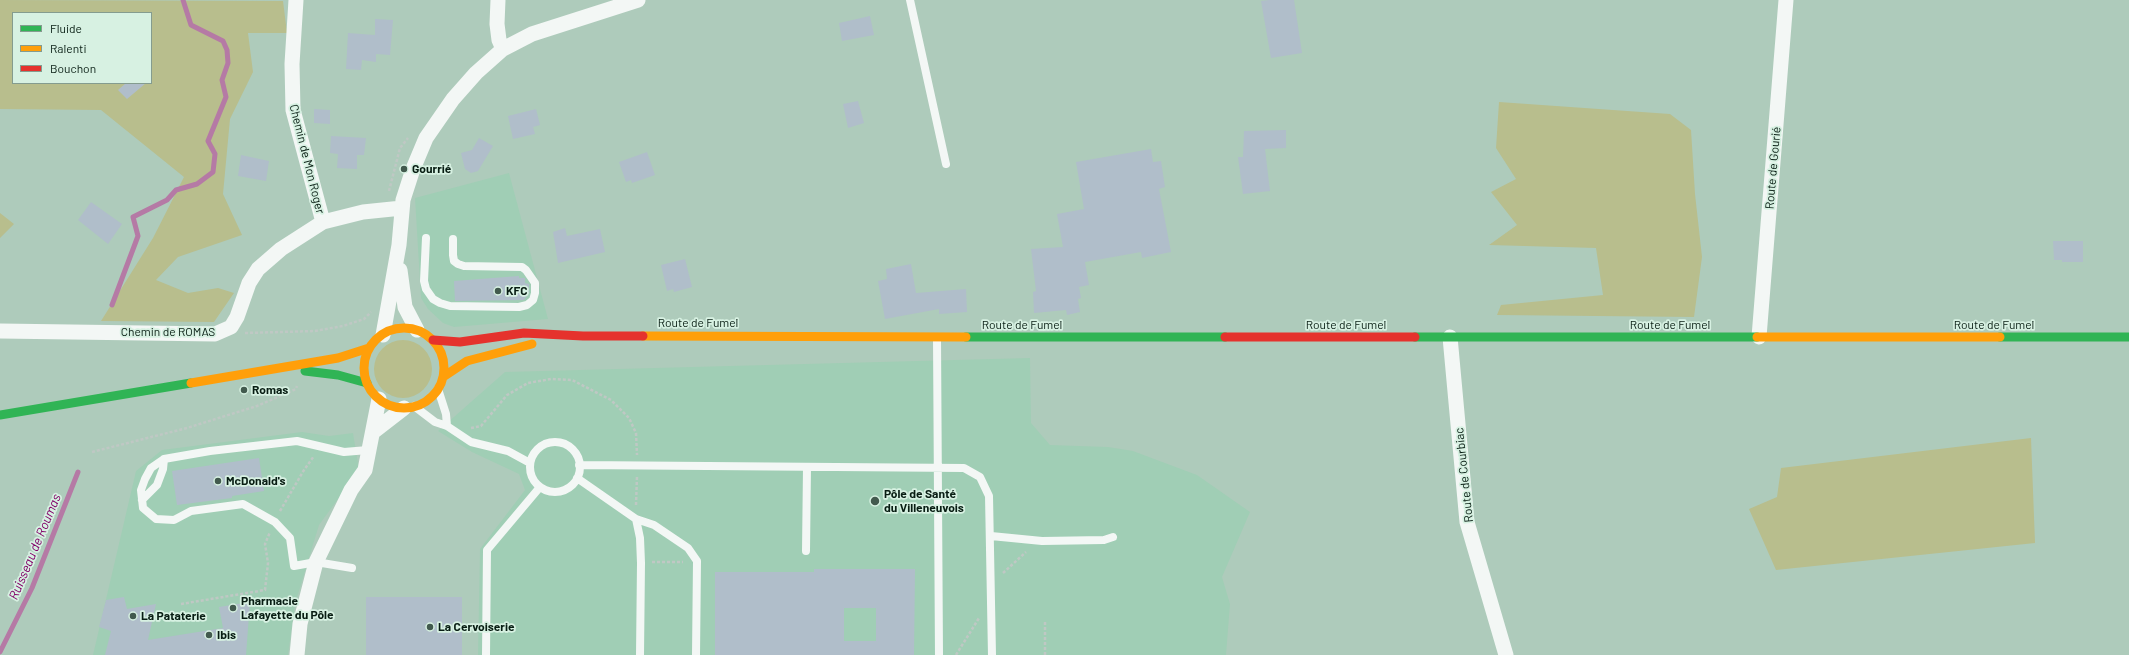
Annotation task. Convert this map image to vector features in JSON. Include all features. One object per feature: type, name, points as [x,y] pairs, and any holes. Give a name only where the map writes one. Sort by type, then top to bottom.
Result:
[{"type":"main road","points":[[0,416],[338,358],[369,348],[382,335],[401,328],[417,330],[433,340],[440,352],[444,364],[443,377],[438,389],[424,403],[409,407],[390,406],[379,399],[367,383],[364,365],[369,348]]},
{"type":"main road","name":"Route de Fumel","points":[[433,340],[460,342],[524,333],[564,335],[937,337],[2129,338]]},
{"type":"main road","name":"Route de Fumel","points":[[443,377],[467,361],[564,335]]},
{"type":"main road","points":[[276,369],[338,375],[367,383]]},
{"type":"street","name":"Chemin de Mon Roger","points":[[296,0],[292,64],[293,110],[323,222]]},
{"type":"street","points":[[498,0],[497,24],[499,40],[503,50]]},
{"type":"street","points":[[382,335],[399,245],[402,208],[412,169],[426,138],[453,100],[476,73],[503,50],[544,30],[638,0]]},
{"type":"street","name":"Route de Gourié","points":[[1759,337],[1786,0]]},
{"type":"street","name":"Chemin de ROMAS","points":[[0,330],[214,334],[222,332],[231,327],[237,317],[249,283],[258,269],[281,249],[323,222],[363,212],[402,208]]},
{"type":"street","points":[[399,245],[401,286],[405,307],[417,330]]},
{"type":"street","name":"Route de Courbiac","points":[[1450,337],[1467,522],[1506,655]]},
{"type":"street","points":[[297,655],[300,624],[316,562],[351,490],[365,470],[379,399]]},
{"type":"street","points":[[373,432],[409,407]]},
{"type":"lane","points":[[910,0],[946,164]]},
{"type":"lane","points":[[426,238],[424,281],[426,289],[433,299],[450,306],[519,307],[527,305],[533,300],[535,293],[535,282],[526,270],[522,267],[464,266],[458,264],[454,261],[453,239]]},
{"type":"lane","points":[[937,337],[937,468],[940,564],[939,655]]},
{"type":"lane","points":[[438,389],[446,414],[447,426]]},
{"type":"lane","points":[[409,407],[435,422],[447,426],[471,442],[508,451],[530,463]]},
{"type":"lane","points":[[352,568],[316,562],[294,566],[290,538],[276,522],[243,504],[191,511],[174,520],[156,519],[143,508],[141,490],[151,468],[164,459],[210,451],[298,441],[344,452],[368,450]]},
{"type":"lane","points":[[551,443],[559,443],[573,451],[579,465],[577,478],[568,488],[554,492],[540,488],[532,477],[530,463],[538,450],[551,443]]},
{"type":"lane","points":[[142,500],[157,485],[164,459]]},
{"type":"lane","points":[[579,465],[964,468],[980,477],[989,496],[991,536],[992,655]]},
{"type":"lane","points":[[806,467],[806,551]]},
{"type":"lane","points":[[577,478],[636,518],[654,525],[688,548],[697,561],[696,655]]},
{"type":"lane","points":[[486,655],[487,550],[540,488]]},
{"type":"lane","points":[[636,518],[640,538],[641,563],[640,655]]},
{"type":"lane","points":[[991,536],[1042,541],[1104,540],[1113,537]]},
{"type":"path","points":[[92,452],[187,428],[257,406],[296,389],[303,371]]},
{"type":"path","points":[[468,425],[472,428],[481,426],[507,395],[528,383],[551,379],[572,380],[611,400],[629,418],[636,433],[636,518]]},
{"type":"path","points":[[181,604],[265,590],[268,563],[265,544],[282,506],[300,476],[321,446]]},
{"type":"path","points":[[641,563],[697,561]]},
{"type":"path","points":[[1045,622],[1045,655]]},
{"type":"shaded area","points":[[0,0],[283,1],[287,33],[248,33],[253,72],[230,119],[223,194],[242,235],[178,257],[156,280],[188,293],[218,288],[234,293],[214,322],[101,321],[153,238],[184,177],[101,110],[0,109]]},
{"type":"shaded area","points":[[1499,102],[1670,114],[1691,130],[1695,194],[1702,257],[1694,317],[1497,315],[1501,305],[1603,295],[1596,248],[1489,245],[1517,225],[1491,192],[1516,179],[1496,148]]},
{"type":"shaded area","points":[[509,173],[548,319],[454,327],[443,323],[428,309],[421,298],[415,198]]},
{"type":"shaded area","points":[[0,213],[14,224],[0,238]]},
{"type":"shaded area","points":[[397,340],[409,340],[424,348],[432,363],[432,375],[424,390],[409,398],[397,398],[382,390],[374,375],[374,363],[382,348]]},
{"type":"shaded area","name":"Pôle de Santé du Villeneuvois","points":[[1030,358],[1031,423],[1050,445],[1108,447],[1133,451],[1197,475],[1250,512],[1222,577],[1230,604],[1226,655],[478,655],[480,549],[525,490],[519,474],[472,452],[438,431],[505,372]]},
{"type":"shaded area","points":[[302,432],[329,436],[353,433],[359,470],[319,525],[295,604],[288,655],[93,655],[136,471],[162,450]]},
{"type":"shaded area","points":[[2031,438],[2035,543],[1776,570],[1749,509],[1777,497],[1781,468]]},
{"type":"building","points":[[1294,0],[1302,53],[1271,58],[1261,1]]},
{"type":"building","points":[[870,16],[874,35],[842,41],[839,23]]},
{"type":"building","points":[[375,19],[393,20],[390,55],[376,54],[376,62],[362,60],[361,70],[346,69],[348,33],[375,35]]},
{"type":"building","points":[[125,84],[145,84],[127,99],[118,90]]},
{"type":"building","points":[[858,101],[864,123],[848,128],[843,104]]},
{"type":"building","points":[[314,109],[330,110],[330,124],[314,123]]},
{"type":"building","points":[[536,109],[540,125],[533,127],[535,134],[513,139],[508,116]]},
{"type":"building","points":[[1286,130],[1286,148],[1265,149],[1270,191],[1243,194],[1238,157],[1243,157],[1244,131]]},
{"type":"building","points":[[331,136],[366,138],[364,155],[357,155],[357,169],[337,168],[338,154],[330,153]]},
{"type":"building","points":[[479,138],[493,146],[478,171],[471,173],[465,169],[461,153],[472,150]]},
{"type":"building","points":[[1151,149],[1153,162],[1161,161],[1165,187],[1159,189],[1171,252],[1142,258],[1141,252],[1085,262],[1089,285],[1079,287],[1081,298],[1078,299],[1080,312],[1067,315],[1066,310],[1034,313],[1033,292],[1036,291],[1031,249],[1063,247],[1057,214],[1084,209],[1076,162]]},
{"type":"building","points":[[647,152],[655,175],[632,183],[631,180],[626,182],[619,162]]},
{"type":"building","points":[[241,155],[269,161],[266,181],[238,176]]},
{"type":"building","points":[[91,202],[122,224],[108,244],[78,220]]},
{"type":"building","points":[[565,228],[567,236],[600,229],[605,252],[558,263],[553,232]]},
{"type":"building","points":[[2053,241],[2083,241],[2083,262],[2062,262],[2062,260],[2054,260]]},
{"type":"building","points":[[685,259],[692,287],[674,292],[673,289],[667,291],[661,265]]},
{"type":"building","points":[[911,264],[916,293],[966,289],[967,312],[939,314],[939,309],[885,319],[878,281],[887,279],[886,269]]},
{"type":"building","name":"KFC","points":[[519,276],[519,278],[525,278],[525,283],[529,284],[529,293],[524,300],[455,301],[454,281]]},
{"type":"building","name":"McDonald's","points":[[259,458],[264,491],[232,496],[232,498],[177,505],[172,471]]},
{"type":"building","points":[[814,569],[915,569],[914,655],[715,655],[715,572],[814,572]],"holes":[[[844,608],[876,608],[876,641],[844,641]]]},
{"type":"building","points":[[124,597],[127,609],[156,604],[148,640],[223,628],[219,607],[250,602],[246,655],[105,655],[111,631],[99,627],[106,600]]},
{"type":"building","points":[[366,597],[462,597],[462,655],[366,655]]},
{"type":"waterway","name":"Ruisseau de Roumas","points":[[112,305],[138,236],[133,217],[167,200],[176,190],[197,184],[213,172],[215,154],[208,141],[226,97],[222,80],[228,63],[227,50],[223,41],[191,25],[183,0]]},
{"type":"waterway","name":"Ruisseau de Roumas","points":[[0,652],[32,588],[78,472]]},
{"type":"traffic: fast","points":[[966,337],[1225,337]]},
{"type":"traffic: fast","points":[[1415,337],[1757,337]]},
{"type":"traffic: fast","points":[[2000,337],[2129,337]]},
{"type":"traffic: fast","points":[[305,371],[338,375],[367,383]]},
{"type":"traffic: fast","points":[[0,415],[191,383]]},
{"type":"traffic: slow","points":[[404,328],[419,331],[432,340],[441,353],[444,368],[441,383],[432,396],[419,405],[404,408],[389,405],[376,396],[367,383],[364,368],[367,353],[376,340],[389,331],[404,328]]},
{"type":"traffic: slow","points":[[643,336],[966,337]]},
{"type":"traffic: slow","points":[[1757,337],[2000,337]]},
{"type":"traffic: slow","points":[[443,377],[467,361],[532,344]]},
{"type":"traffic: slow","points":[[191,383],[338,358],[369,348]]},
{"type":"traffic: jam","points":[[433,340],[460,342],[524,333],[583,336],[643,336]]},
{"type":"traffic: jam","points":[[1225,337],[1415,337]]},
{"type":"place","name":"Gourrié","points":[[404,169]]},
{"type":"place","name":"KFC","points":[[498,291]]},
{"type":"place","name":"Romas","points":[[244,390]]},
{"type":"place","name":"McDonald's","points":[[218,481]]},
{"type":"place","name":"Pôle de Santé du Villeneuvois","points":[[875,501]]},
{"type":"place","name":"Pharmacie Lafayette du Pôle","points":[[233,608]]},
{"type":"place","name":"La Pataterie","points":[[133,616]]},
{"type":"place","name":"La Cervoiserie","points":[[430,627]]},
{"type":"place","name":"Ibis","points":[[209,635]]}]
